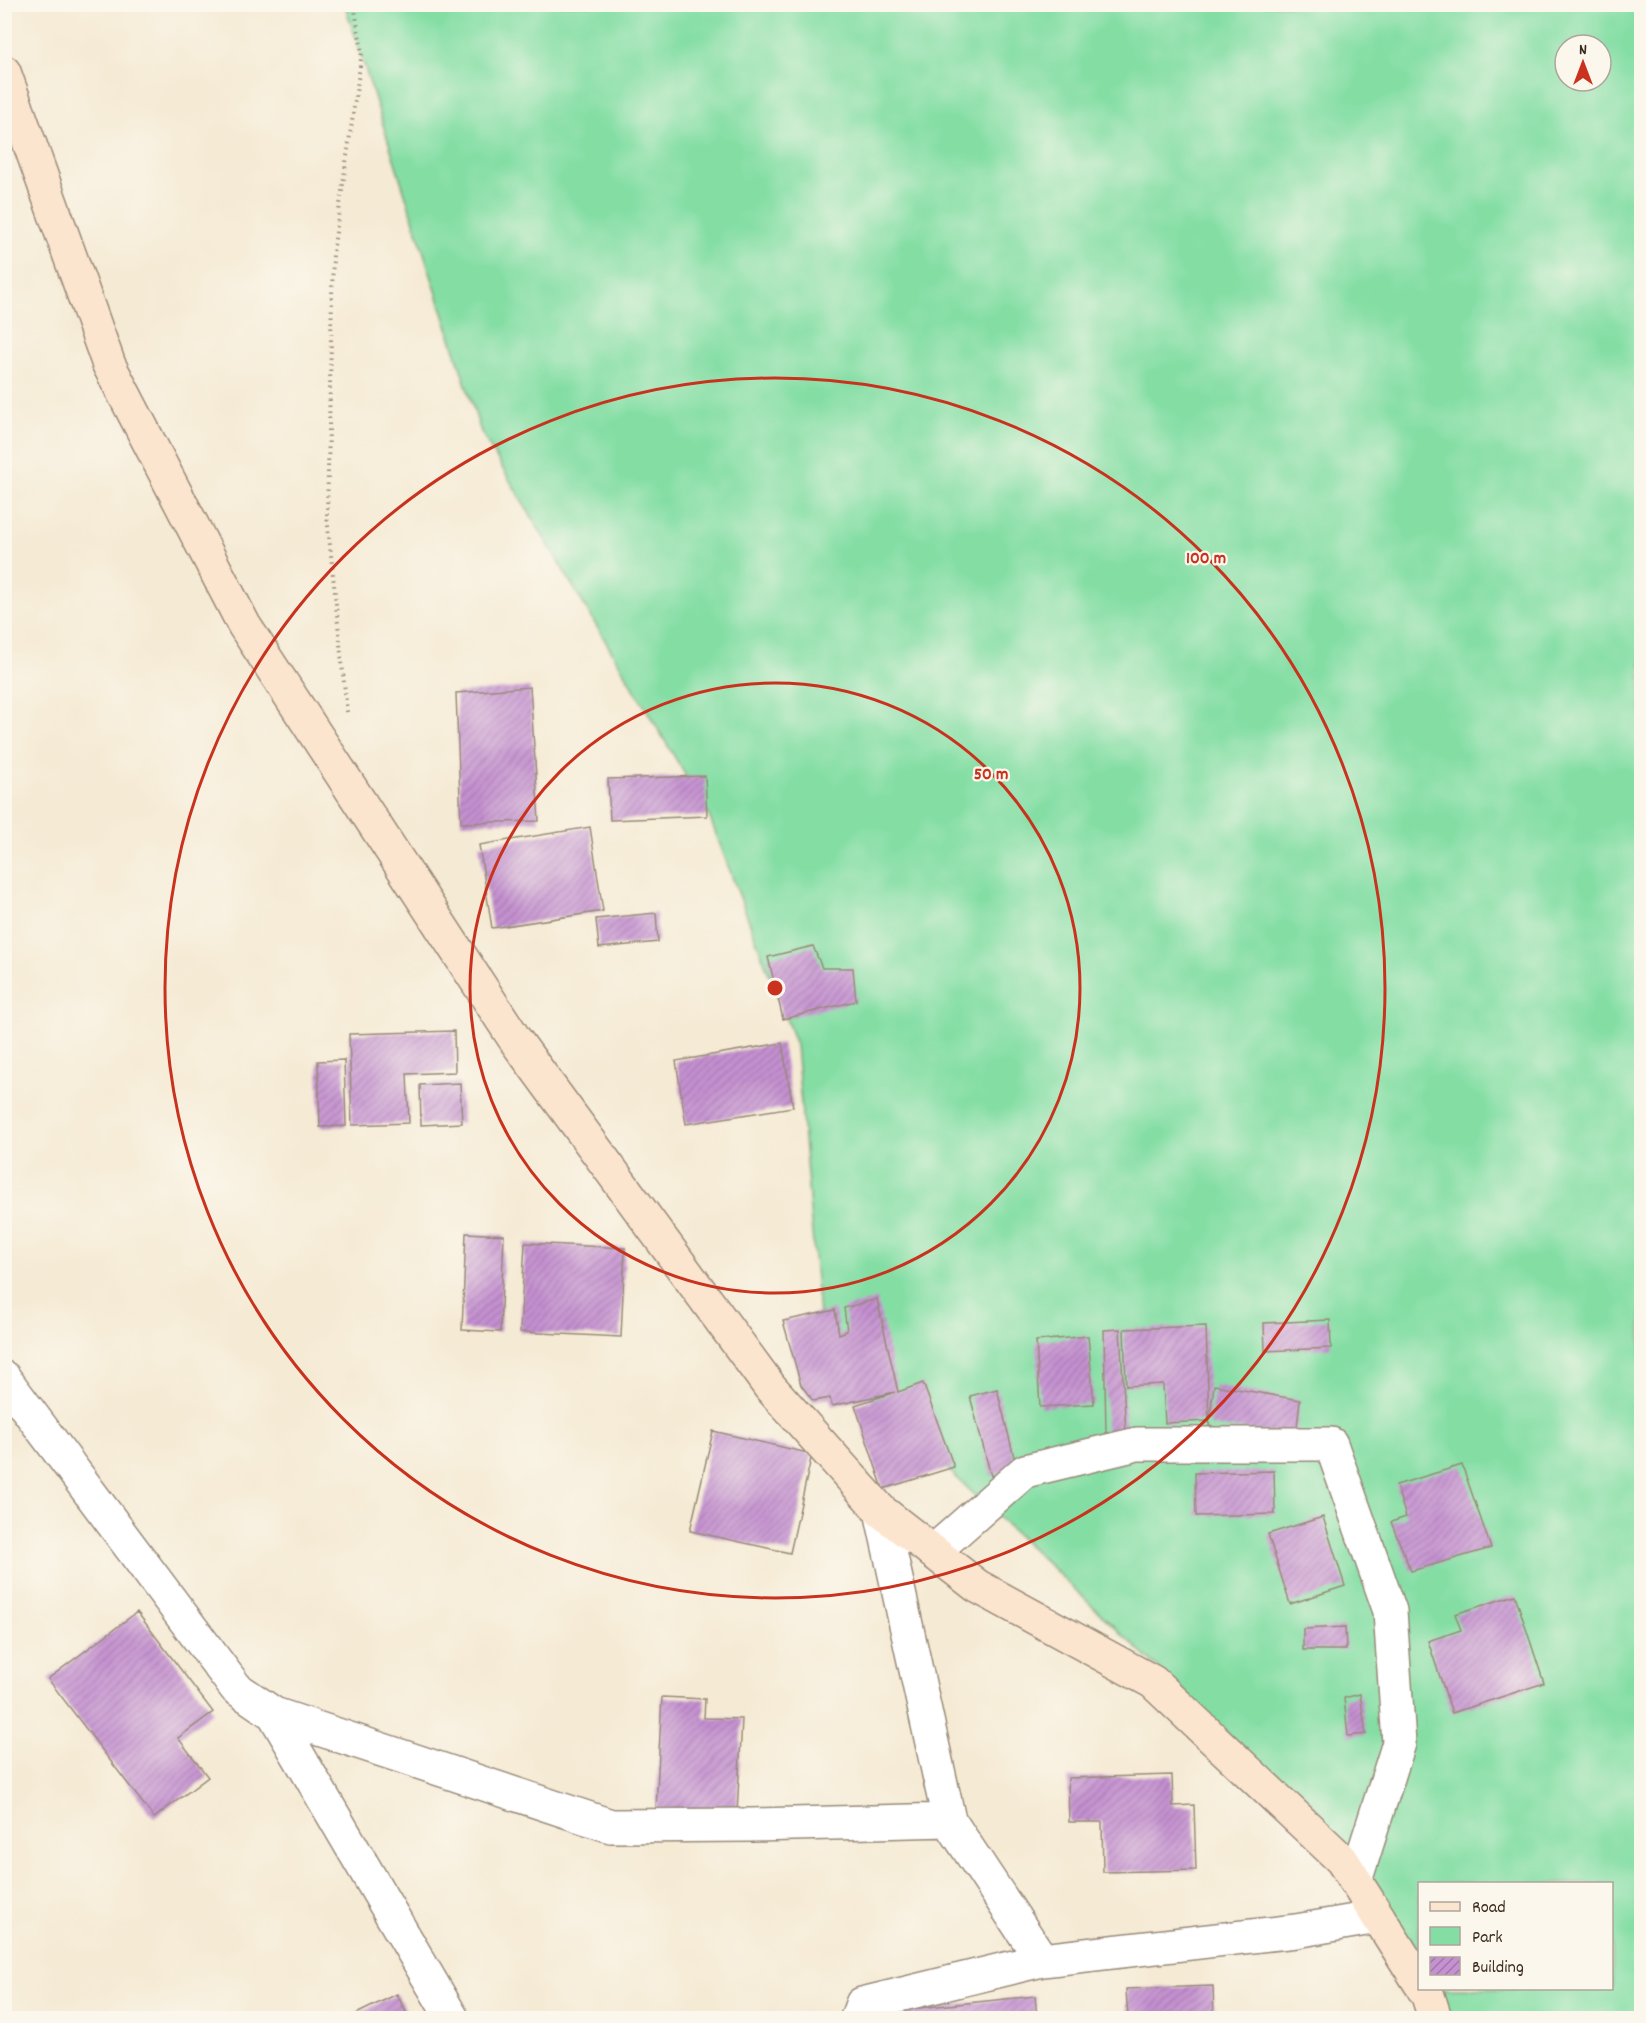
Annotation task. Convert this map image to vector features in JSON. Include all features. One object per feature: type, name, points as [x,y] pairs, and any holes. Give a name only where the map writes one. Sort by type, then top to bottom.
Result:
[{"type":"street","points":[[4,72],[109,365],[244,625],[516,1041],[770,1387],[880,1511],[977,1586],[1153,1682],[1342,1860],[1418,1981]]},
{"type":"street","points":[[4,1378],[236,1688],[274,1714],[611,1826],[949,1820]]},
{"type":"street","points":[[933,1552],[1025,1472],[1137,1444],[1331,1444],[1390,1611],[1399,1743],[1354,1881]]},
{"type":"street","points":[[880,1511],[949,1820],[1042,1960]]},
{"type":"street","points":[[274,1714],[452,2019]]},
{"type":"street","points":[[856,2019],[862,2004],[1042,1960],[1296,1931],[1378,1917]]},
{"type":"street","points":[[1424,1990],[1428,1996],[1435,2019]]},
{"type":"path","points":[[348,714],[327,516],[333,253],[362,52],[354,4]]},
{"type":"green space","points":[[345,5],[1641,5],[1641,2018],[1442,2018],[1428,1990],[1613,1990],[1613,1882],[1418,1882],[1418,1972],[1238,1744],[822,1350],[796,1045],[708,813],[481,432]]},
{"type":"building","points":[[530,687],[539,821],[461,823],[456,693]]},
{"type":"building","points":[[705,776],[707,816],[610,820],[608,779]]},
{"type":"building","points":[[590,827],[603,911],[492,928],[479,845]]},
{"type":"building","points":[[656,913],[658,942],[599,948],[596,919]]},
{"type":"building","points":[[813,946],[822,968],[853,968],[856,1001],[783,1019],[768,957]]},
{"type":"building","points":[[454,1031],[455,1072],[407,1074],[409,1123],[352,1125],[349,1034]]},
{"type":"building","points":[[782,1043],[793,1107],[686,1124],[676,1061]]},
{"type":"building","points":[[344,1060],[346,1126],[320,1127],[318,1061]]},
{"type":"building","points":[[460,1083],[462,1123],[421,1125],[420,1085]]},
{"type":"building","points":[[466,1233],[504,1235],[500,1332],[462,1330]]},
{"type":"building","points":[[525,1243],[625,1248],[621,1337],[520,1332]]},
{"type":"building","points":[[877,1299],[898,1392],[923,1383],[954,1467],[883,1489],[855,1405],[895,1392],[832,1406],[830,1398],[813,1401],[801,1385],[783,1321],[835,1310],[839,1334],[847,1331],[844,1308]]},
{"type":"building","points":[[1330,1320],[1331,1348],[1265,1351],[1264,1323]]},
{"type":"building","points":[[1206,1326],[1209,1421],[1165,1423],[1163,1384],[1126,1386],[1124,1329]]},
{"type":"building","points":[[1120,1329],[1126,1433],[1106,1433],[1104,1330]]},
{"type":"building","points":[[1088,1336],[1094,1404],[1040,1407],[1036,1341]]},
{"type":"building","points":[[1214,1385],[1300,1400],[1296,1436],[1209,1426]]},
{"type":"building","points":[[997,1389],[1017,1469],[991,1476],[970,1396]]},
{"type":"building","points":[[713,1431],[812,1454],[790,1553],[690,1531]]},
{"type":"building","points":[[1462,1465],[1491,1548],[1411,1571],[1391,1522],[1406,1517],[1396,1485]]},
{"type":"building","points":[[1274,1471],[1275,1514],[1196,1516],[1195,1473]]},
{"type":"building","points":[[1323,1517],[1345,1586],[1290,1604],[1268,1534]]},
{"type":"building","points":[[1515,1595],[1544,1683],[1452,1713],[1428,1641],[1461,1630],[1455,1614]]},
{"type":"building","points":[[137,1612],[213,1712],[178,1738],[208,1777],[154,1818],[48,1679]]},
{"type":"building","points":[[1345,1627],[1346,1650],[1303,1650],[1303,1629]]},
{"type":"building","points":[[1360,1694],[1366,1734],[1348,1736],[1344,1698]]},
{"type":"building","points":[[662,1697],[705,1699],[704,1718],[742,1719],[737,1813],[656,1809]]},
{"type":"building","points":[[1172,1775],[1173,1806],[1194,1805],[1196,1870],[1103,1872],[1102,1822],[1069,1822],[1068,1778]]},
{"type":"building","points":[[1213,1986],[1214,2018],[1128,2018],[1126,1989]]},
{"type":"building","points":[[397,1994],[409,2018],[348,2018]]},
{"type":"building","points":[[1035,1996],[1037,2018],[901,2018],[900,2010]]}]
